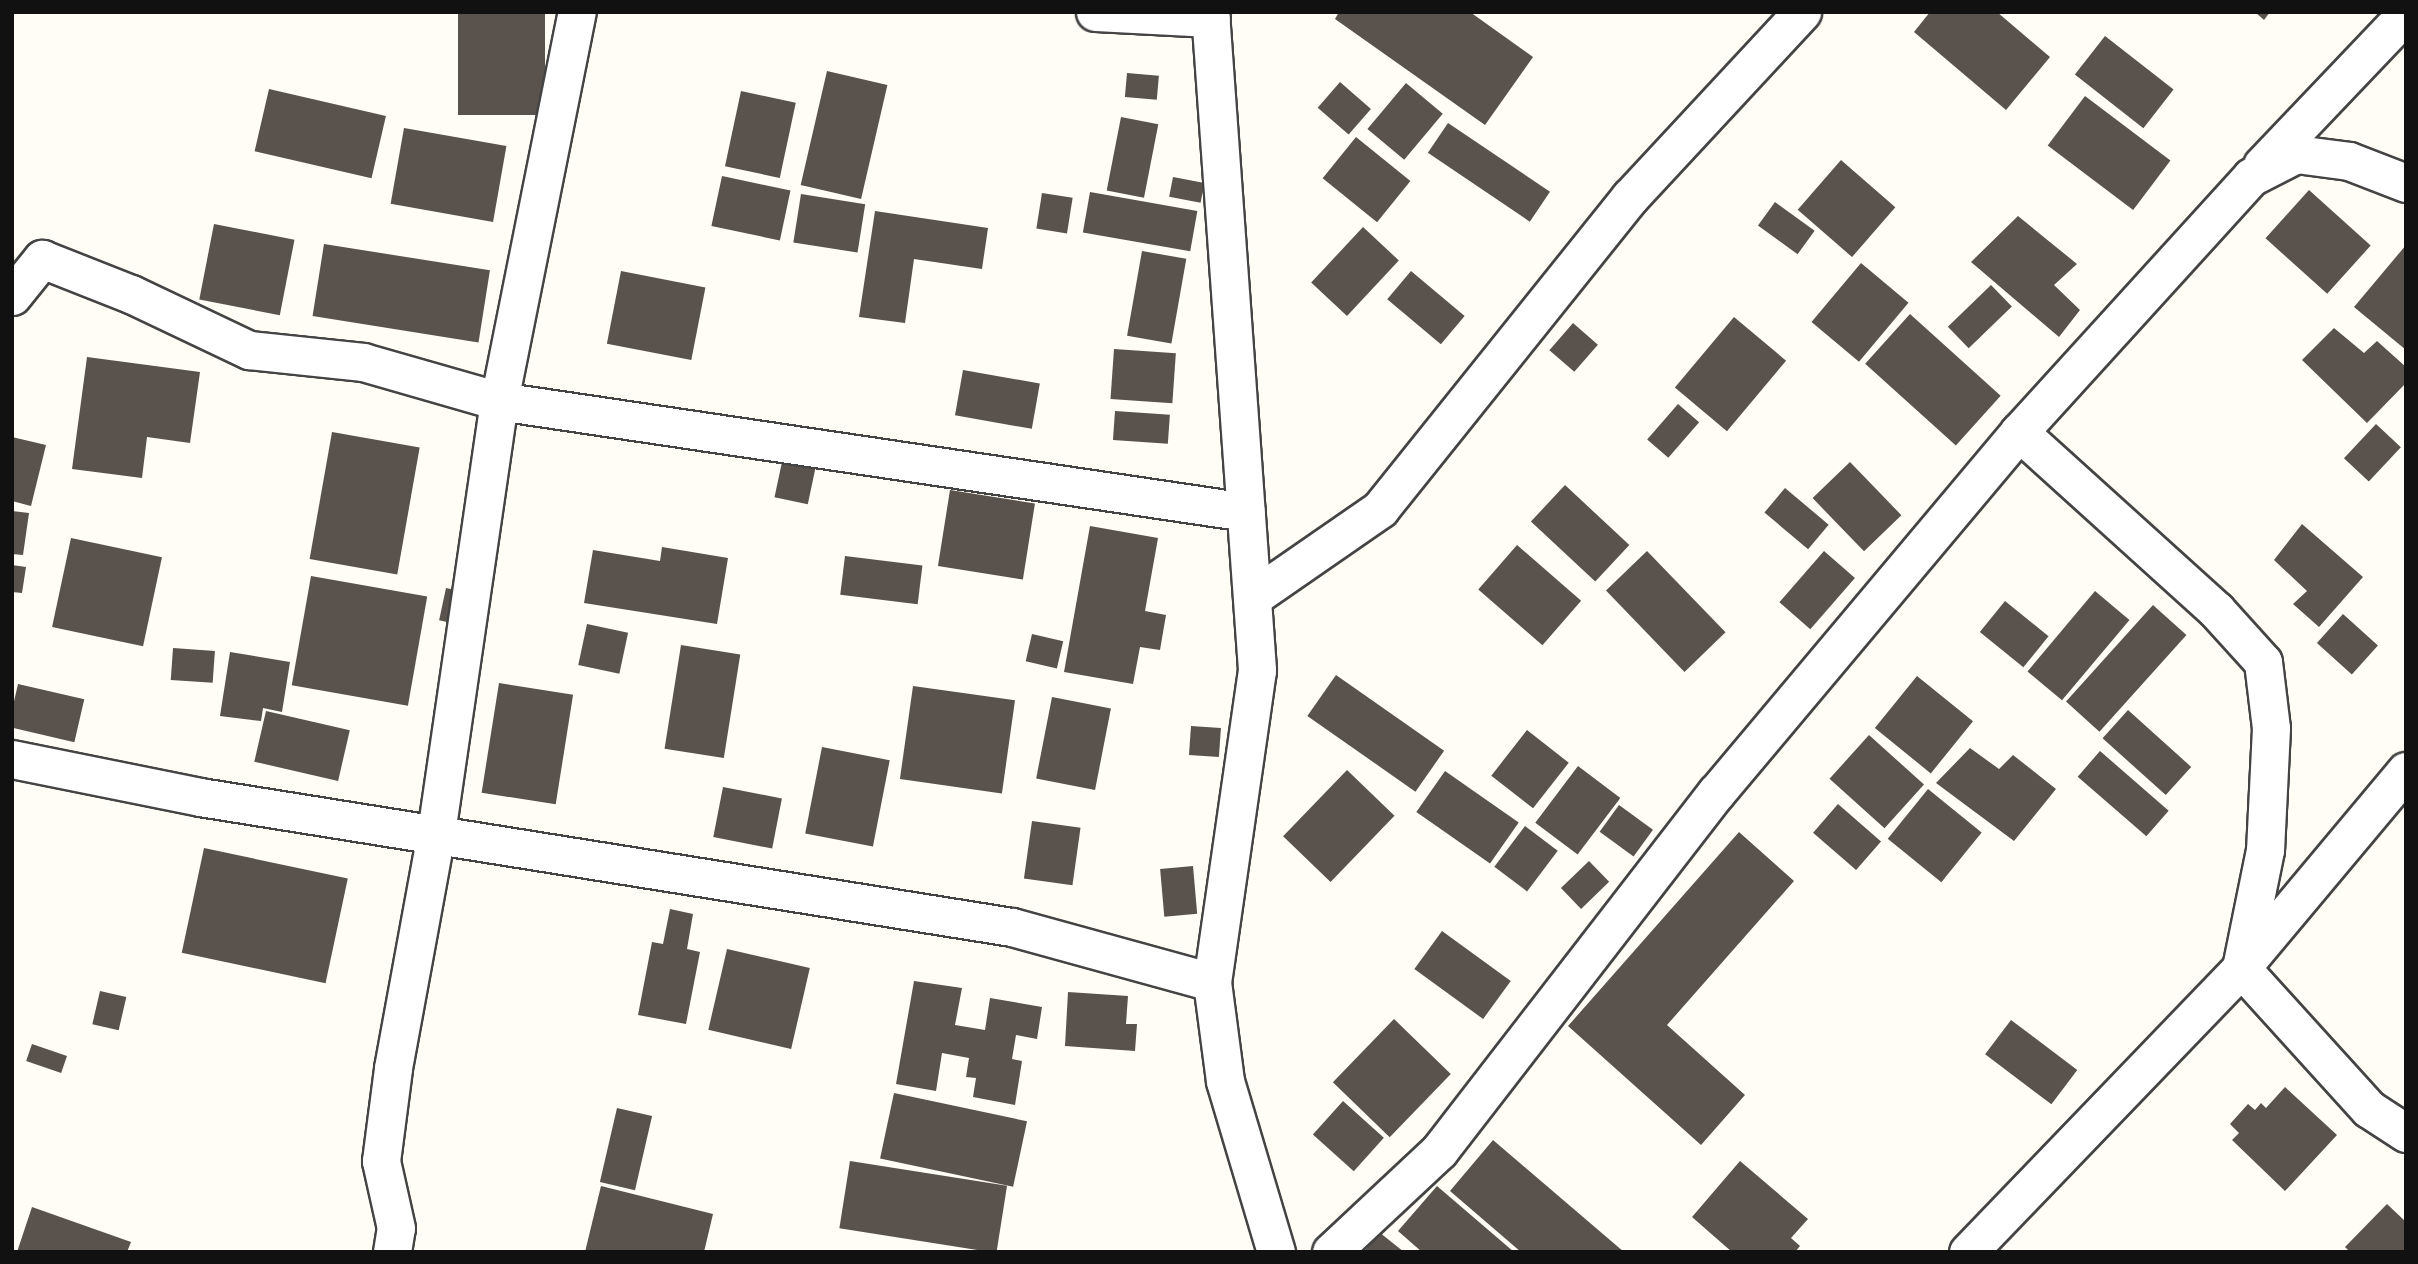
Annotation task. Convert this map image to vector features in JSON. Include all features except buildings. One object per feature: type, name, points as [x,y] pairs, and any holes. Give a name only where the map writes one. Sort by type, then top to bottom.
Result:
[{"type":"street","points":[[392,1252],[396,1228],[381,1161],[436,833],[499,401],[577,12]]},
{"type":"street","points":[[1095,12],[1210,15],[1257,670],[1212,982],[1225,1081],[1276,1252]]},
{"type":"street","points":[[1253,597],[1380,509],[1630,197],[1801,12]]},
{"type":"street","points":[[1331,1252],[1439,1151],[1716,793],[2019,432],[2251,177],[2406,13]]},
{"type":"street","points":[[2251,177],[2296,154],[2349,161],[2406,183]]},
{"type":"street","points":[[12,296],[42,260],[131,294],[249,351],[363,362],[499,401],[1246,512]]},
{"type":"street","points":[[2019,432],[2216,610],[2263,662],[2272,728],[2265,850],[2241,968]]},
{"type":"street","points":[[12,759],[200,797],[1012,926],[1212,982]]},
{"type":"street","points":[[1968,1252],[2241,968],[2406,771]]},
{"type":"street","points":[[2241,968],[2370,1109],[2406,1133]]}]
